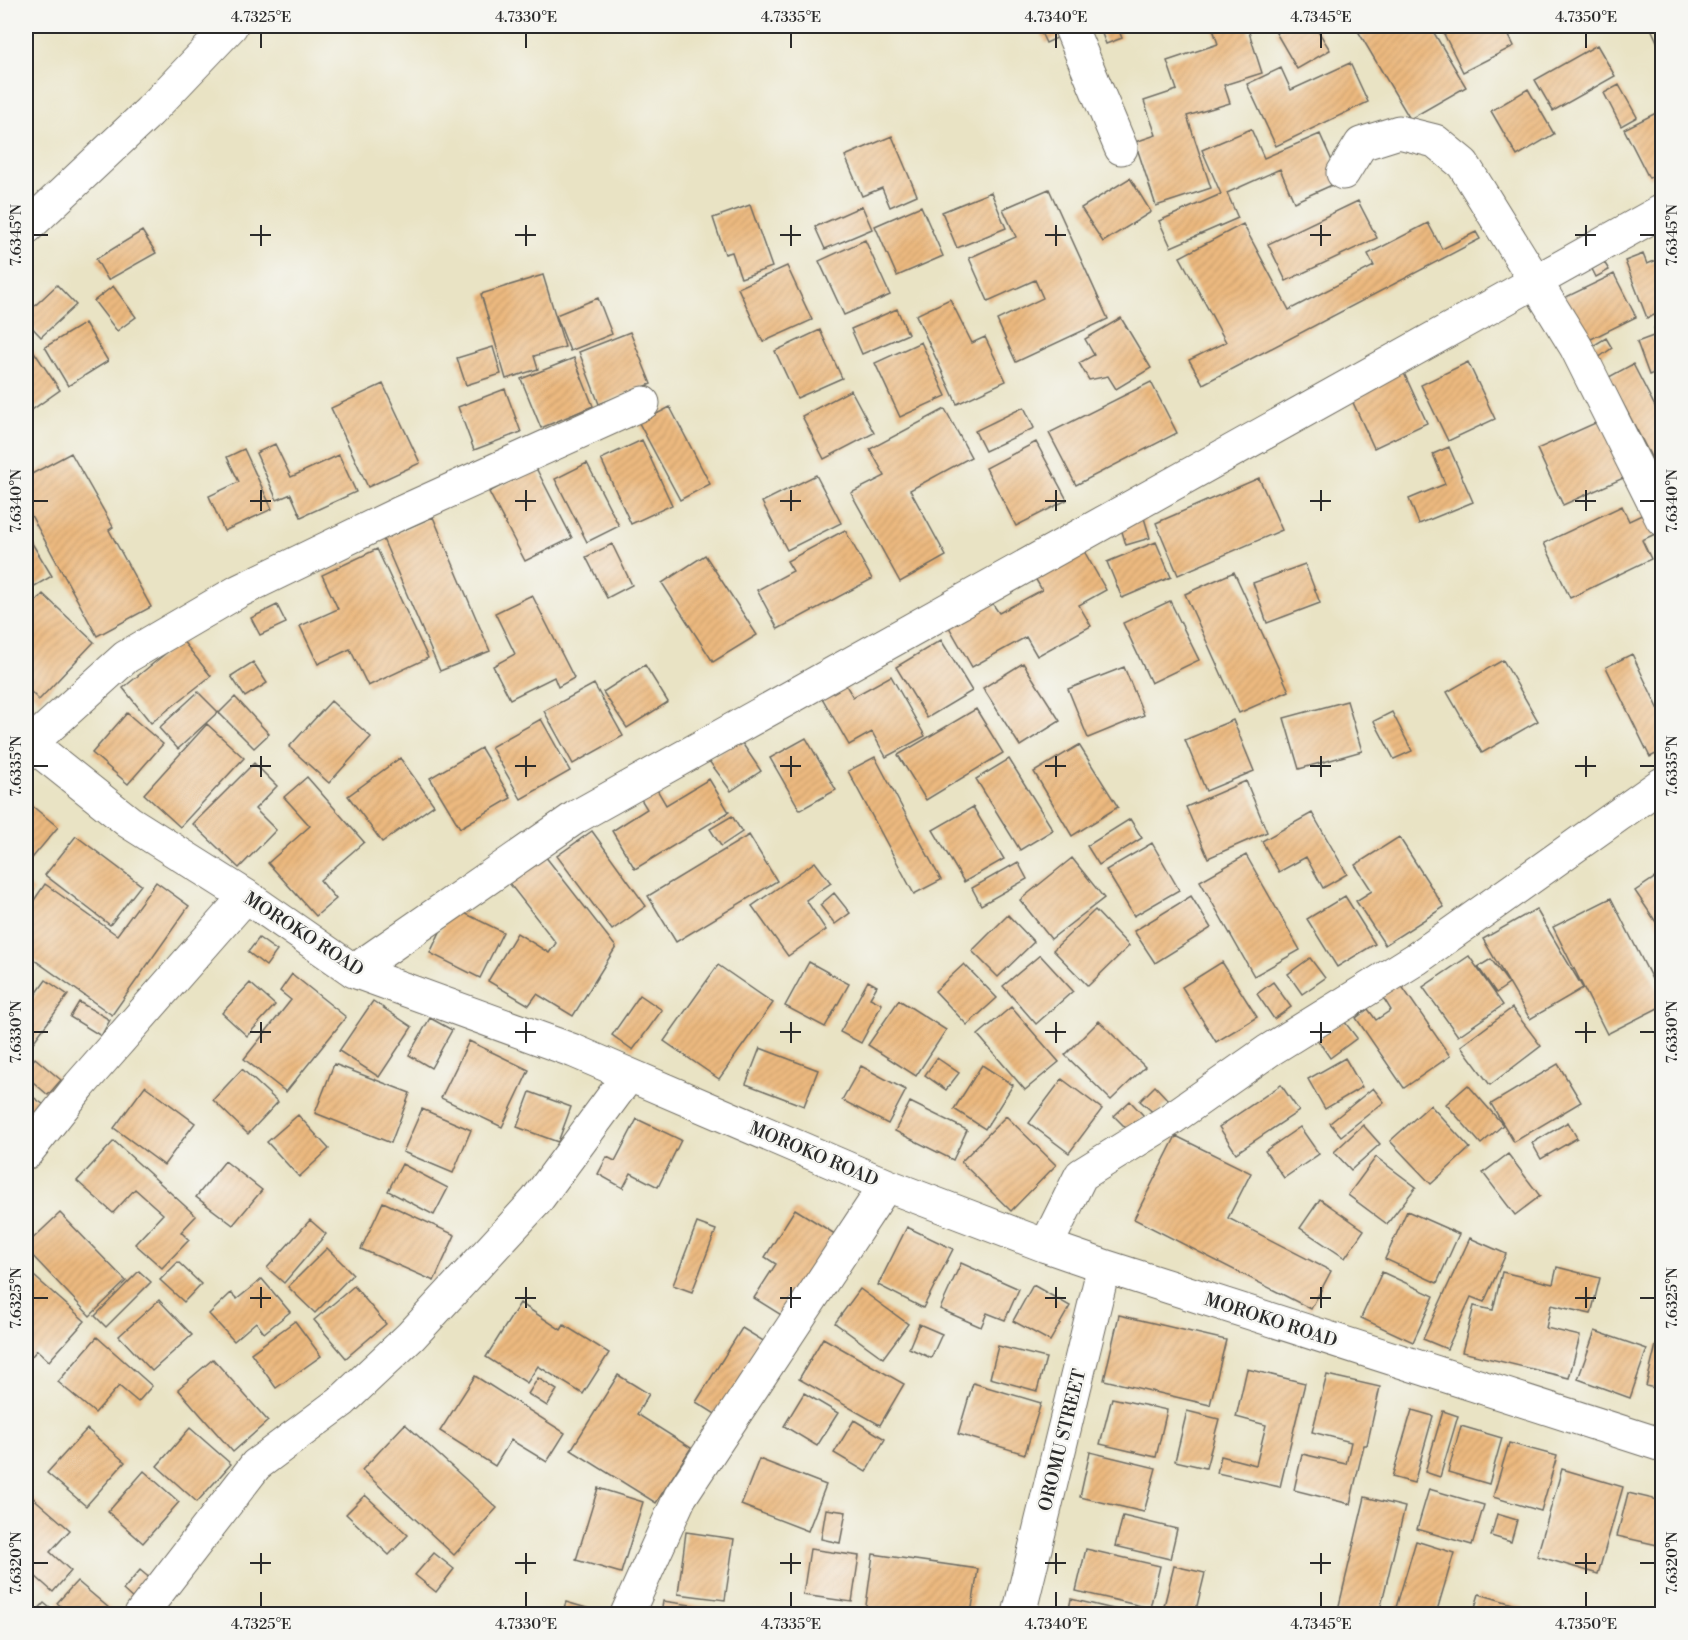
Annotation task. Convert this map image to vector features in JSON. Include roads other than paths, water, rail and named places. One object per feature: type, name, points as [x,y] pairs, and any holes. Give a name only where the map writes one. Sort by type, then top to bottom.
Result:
[{"type":"street","points":[[26,228],[149,111],[231,26]]},
{"type":"street","points":[[1070,26],[1121,148]]},
{"type":"street","points":[[1343,173],[1361,144],[1399,132],[1435,141],[1463,164],[1576,347],[1662,519]]},
{"type":"street","points":[[354,971],[576,818],[1537,283],[1662,211]]},
{"type":"street","points":[[27,743],[126,657],[239,591],[398,514],[643,403]]},
{"type":"street","name":"MOROKO ROAD","points":[[27,743],[129,822],[246,896],[354,971],[574,1051],[886,1185],[1046,1246],[1662,1445]]},
{"type":"street","points":[[1046,1246],[1081,1176],[1172,1119],[1268,1051],[1416,959],[1662,784]]},
{"type":"street","points":[[26,1153],[80,1085],[246,896]]},
{"type":"street","points":[[141,1614],[256,1465],[342,1401],[411,1336],[536,1201],[629,1075]]},
{"type":"street","points":[[627,1614],[680,1497],[886,1185]]},
{"type":"street","name":"OROMU STREET","points":[[1019,1614],[1104,1266]]}]
